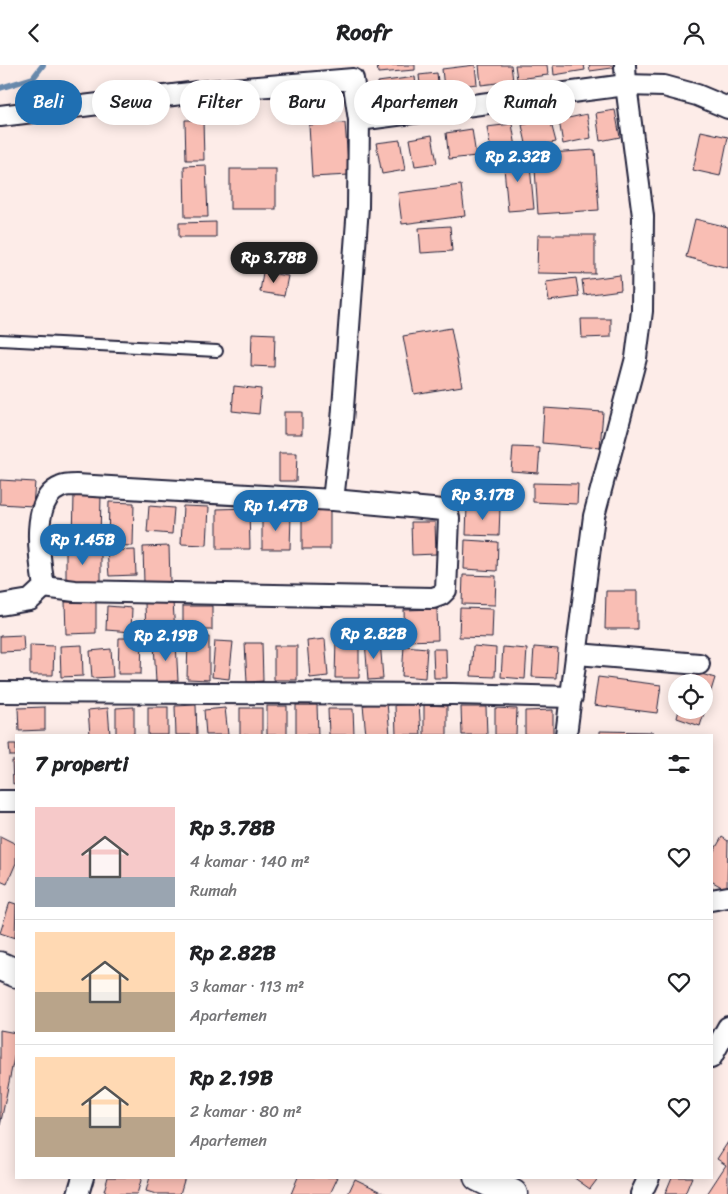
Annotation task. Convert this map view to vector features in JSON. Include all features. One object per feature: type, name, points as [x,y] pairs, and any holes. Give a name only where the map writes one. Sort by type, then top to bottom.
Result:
[{"type":"main road","points":[[0,966],[15,973]]},
{"type":"main road","points":[[482,1179],[513,1194]]},
{"type":"street","points":[[566,734],[594,516],[636,359],[642,311],[643,216],[625,65]]},
{"type":"street","points":[[0,115],[354,72]]},
{"type":"street","points":[[476,105],[626,85],[664,86],[697,95],[728,107]]},
{"type":"street","points":[[333,501],[343,411],[358,207],[359,125]]},
{"type":"street","points":[[76,485],[333,501],[443,510],[447,512],[449,518],[446,590],[441,595],[433,598],[75,591],[44,587],[39,540],[41,515],[45,500],[60,487],[76,485]]},
{"type":"street","points":[[0,605],[30,600],[44,587]]},
{"type":"street","points":[[577,654],[700,664]]},
{"type":"street","points":[[0,692],[443,694],[572,697]]},
{"type":"street","points":[[0,801],[15,801]]},
{"type":"street","points":[[713,900],[728,897]]},
{"type":"street","points":[[713,1054],[728,1027]]},
{"type":"street","points":[[78,1194],[82,1179]]},
{"type":"street","points":[[641,1194],[649,1179]]},
{"type":"lane","points":[[0,339],[217,351]]},
{"type":"building","points":[[377,65],[415,65],[415,70],[378,73]]},
{"type":"building","points":[[475,65],[477,84],[476,80],[443,80],[442,69]]},
{"type":"building","points":[[479,65],[511,65],[513,80],[486,80],[486,84],[481,85]]},
{"type":"building","points":[[515,65],[547,65],[548,75],[517,79]]},
{"type":"building","points":[[553,65],[584,65],[585,70],[554,75]]},
{"type":"building","points":[[589,65],[618,65],[619,67],[590,71]]},
{"type":"building","points":[[437,73],[438,80],[420,80],[419,75]]},
{"type":"building","points":[[415,77],[415,80],[393,80]]},
{"type":"building","points":[[615,110],[620,137],[600,141],[596,113]]},
{"type":"building","points":[[587,114],[591,138],[563,144],[560,125],[575,125],[575,117]]},
{"type":"building","points":[[344,123],[349,175],[312,177],[309,125],[344,125]]},
{"type":"building","points":[[185,125],[203,125],[204,160],[186,160]]},
{"type":"building","points":[[512,125],[516,147],[491,151],[487,127]]},
{"type":"building","points":[[522,125],[552,125],[556,142],[527,148]]},
{"type":"building","points":[[472,129],[476,156],[449,159],[446,133]]},
{"type":"building","points":[[701,131],[728,137],[720,176],[693,170]]},
{"type":"building","points":[[432,135],[437,163],[415,166],[410,139]]},
{"type":"building","points":[[400,140],[405,170],[382,174],[376,143]]},
{"type":"building","points":[[595,150],[599,210],[538,214],[534,154]]},
{"type":"building","points":[[529,155],[534,209],[508,211],[503,157]]},
{"type":"building","points":[[206,165],[208,217],[185,217],[184,166]]},
{"type":"building","points":[[230,169],[276,169],[276,209],[230,209]]},
{"type":"building","points":[[461,185],[465,216],[402,224],[398,193]]},
{"type":"building","points":[[695,219],[728,227],[728,268],[686,257]]},
{"type":"building","points":[[216,222],[216,237],[179,237],[179,223]]},
{"type":"building","points":[[450,226],[452,251],[421,253],[419,228]]},
{"type":"building","points":[[538,235],[595,235],[595,274],[537,273]]},
{"type":"building","points":[[263,272],[288,276],[284,296],[260,292]]},
{"type":"building","points":[[620,275],[621,290],[584,295],[582,280]]},
{"type":"building","points":[[576,278],[579,297],[549,301],[546,282]]},
{"type":"building","points":[[581,319],[611,319],[611,337],[582,338]]},
{"type":"building","points":[[451,328],[462,386],[414,394],[403,336]]},
{"type":"building","points":[[252,333],[275,334],[274,367],[251,366]]},
{"type":"building","points":[[234,386],[261,389],[259,414],[232,411]]},
{"type":"building","points":[[544,408],[603,412],[600,448],[542,443]]},
{"type":"building","points":[[284,412],[302,412],[302,434],[284,434]]},
{"type":"building","points":[[513,447],[540,448],[538,473],[511,471]]},
{"type":"building","points":[[279,453],[297,453],[296,481],[279,481]]},
{"type":"building","points":[[0,480],[35,482],[33,506],[0,504]]},
{"type":"building","points":[[533,483],[578,484],[577,504],[533,502]]},
{"type":"building","points":[[74,495],[101,495],[100,541],[73,541]]},
{"type":"building","points":[[109,502],[134,503],[133,546],[108,545]]},
{"type":"building","points":[[149,506],[174,508],[172,534],[147,532]]},
{"type":"building","points":[[183,506],[209,507],[207,545],[181,544]]},
{"type":"building","points":[[467,506],[500,507],[499,536],[466,535]]},
{"type":"building","points":[[249,508],[250,549],[217,549],[217,509]]},
{"type":"building","points":[[302,509],[330,509],[330,549],[302,549]]},
{"type":"building","points":[[262,514],[291,515],[290,549],[262,549]]},
{"type":"building","points":[[411,522],[435,522],[436,554],[412,555]]},
{"type":"building","points":[[465,540],[498,542],[497,571],[464,569]]},
{"type":"building","points":[[169,546],[170,582],[144,583],[143,547]]},
{"type":"building","points":[[135,550],[136,575],[109,576],[107,551]]},
{"type":"building","points":[[66,551],[101,551],[101,582],[66,582]]},
{"type":"building","points":[[463,575],[496,576],[495,605],[462,604]]},
{"type":"building","points":[[606,591],[637,591],[637,629],[605,629]]},
{"type":"building","points":[[65,602],[96,602],[96,633],[66,634]]},
{"type":"building","points":[[173,602],[175,633],[146,635],[145,603]]},
{"type":"building","points":[[107,606],[132,608],[131,632],[106,630]]},
{"type":"building","points":[[183,606],[212,606],[212,630],[183,630]]},
{"type":"building","points":[[460,608],[493,609],[492,638],[459,637]]},
{"type":"building","points":[[437,609],[438,640],[405,641],[404,610]]},
{"type":"building","points":[[23,635],[24,651],[0,652],[0,636]]},
{"type":"building","points":[[188,637],[209,637],[209,680],[187,679]]},
{"type":"building","points":[[119,638],[142,638],[141,674],[118,674]]},
{"type":"building","points":[[336,638],[359,638],[359,678],[335,678]]},
{"type":"building","points":[[325,639],[328,676],[310,678],[307,641]]},
{"type":"building","points":[[380,640],[383,679],[368,680],[365,641]]},
{"type":"building","points":[[215,641],[233,642],[229,679],[212,677]]},
{"type":"building","points":[[176,642],[178,681],[156,682],[154,643]]},
{"type":"building","points":[[245,643],[262,643],[263,681],[247,682]]},
{"type":"building","points":[[30,645],[54,646],[53,675],[30,675]]},
{"type":"building","points":[[82,645],[83,676],[61,677],[60,646]]},
{"type":"building","points":[[274,646],[297,646],[297,680],[274,680]]},
{"type":"building","points":[[404,646],[427,648],[425,678],[402,676]]},
{"type":"building","points":[[473,646],[496,648],[495,677],[471,676]]},
{"type":"building","points":[[503,647],[527,649],[525,679],[501,677]]},
{"type":"building","points":[[534,647],[558,649],[556,678],[532,677]]},
{"type":"building","points":[[111,649],[113,677],[92,678],[90,651]]},
{"type":"building","points":[[433,649],[446,649],[447,678],[434,678]]},
{"type":"building","points":[[691,671],[701,674],[690,674]]},
{"type":"building","points":[[598,677],[661,685],[657,713],[594,705]]},
{"type":"building","points":[[387,703],[390,734],[366,734],[363,705]]},
{"type":"building","points":[[419,704],[421,734],[396,734],[395,705]]},
{"type":"building","points":[[196,705],[197,734],[176,734],[175,706]]},
{"type":"building","points":[[296,705],[317,705],[318,734],[296,734]]},
{"type":"building","points":[[424,705],[447,706],[447,734],[424,734]]},
{"type":"building","points":[[267,706],[287,706],[287,734],[267,734]]},
{"type":"building","points":[[45,707],[45,730],[19,731],[18,708]]},
{"type":"building","points":[[134,707],[134,734],[116,734],[116,708]]},
{"type":"building","points":[[148,707],[168,707],[168,734],[148,734]]},
{"type":"building","points":[[461,707],[486,707],[487,734],[462,734]]},
{"type":"building","points":[[108,708],[110,734],[90,734],[88,710]]},
{"type":"building","points":[[225,708],[228,734],[206,734],[204,710]]},
{"type":"building","points":[[240,708],[262,708],[262,734],[240,734]]},
{"type":"building","points":[[495,708],[517,709],[516,734],[495,734]]},
{"type":"building","points":[[328,709],[353,709],[354,734],[329,734]]},
{"type":"building","points":[[553,710],[553,734],[525,734],[525,711]]},
{"type":"building","points":[[680,719],[702,719],[700,726]]},
{"type":"building","points":[[600,731],[653,732],[653,734],[600,734]]},
{"type":"building","points":[[9,744],[15,744],[15,756],[10,756]]},
{"type":"building","points":[[12,761],[15,761],[15,783],[13,784]]},
{"type":"building","points":[[0,836],[15,844],[15,865],[7,884],[0,881]]},
{"type":"building","points":[[722,837],[728,841],[727,890],[713,882],[713,853]]},
{"type":"building","points":[[10,902],[15,904],[15,938],[0,933]]},
{"type":"building","points":[[0,1030],[15,1033],[15,1053],[0,1126]]},
{"type":"building","points":[[728,1142],[728,1194],[707,1194],[726,1165],[717,1159]]},
{"type":"building","points":[[107,1179],[141,1179],[137,1194],[114,1194],[104,1191]]},
{"type":"building","points":[[149,1179],[184,1179],[180,1194],[156,1194],[146,1191]]},
{"type":"building","points":[[297,1179],[337,1179],[330,1194],[291,1194]]},
{"type":"building","points":[[355,1179],[386,1194],[348,1194]]},
{"type":"building","points":[[576,1179],[598,1179],[590,1189]]},
{"type":"building","points":[[671,1179],[691,1179],[685,1194],[665,1194]]},
{"type":"waterway","points":[[0,88],[33,78],[43,65]]}]
